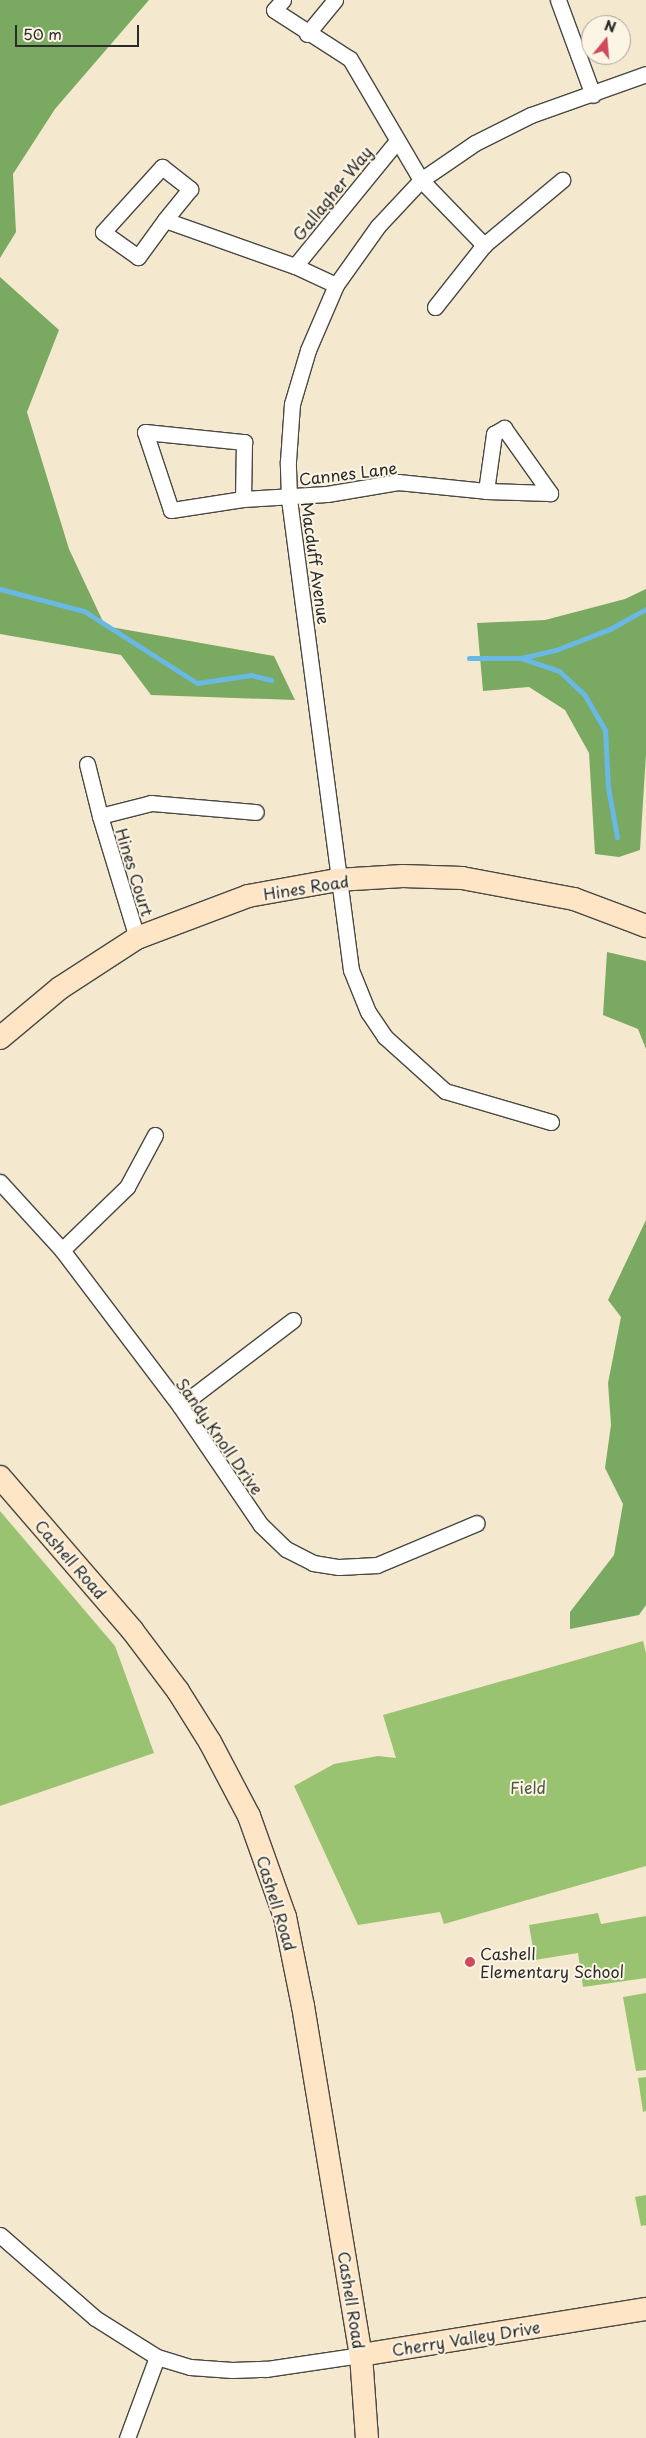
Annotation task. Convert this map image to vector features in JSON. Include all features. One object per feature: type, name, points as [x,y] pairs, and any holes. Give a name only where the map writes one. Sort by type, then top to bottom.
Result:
[{"type":"street","name":"Gallagher Way","points":[[283,0],[274,10],[308,34],[350,59],[396,142],[421,180],[484,245]]},
{"type":"street","points":[[308,34],[335,0]]},
{"type":"street","points":[[558,0],[593,95]]},
{"type":"street","name":"Macduff Avenue","points":[[551,1122],[445,1091],[385,1037],[368,1012],[350,970],[289,497],[288,461],[292,404],[308,350],[336,285],[378,226],[421,180],[475,143],[532,116],[646,74]]},
{"type":"street","name":"Gallagher Way","points":[[295,266],[396,142]]},
{"type":"street","points":[[162,167],[190,189],[165,220],[138,257],[103,232],[162,167]]},
{"type":"street","points":[[435,307],[484,245],[562,180]]},
{"type":"street","name":"Gallagher Way","points":[[165,220],[295,266],[336,285]]},
{"type":"street","name":"Cannes Lane","points":[[243,499],[244,442],[145,432],[170,510],[243,499],[289,497],[398,482],[486,491],[550,493],[504,428],[494,434],[486,491]]},
{"type":"street","name":"Hines Court","points":[[87,764],[100,816],[137,938]]},
{"type":"street","name":"Hines Court","points":[[100,816],[151,802],[256,812]]},
{"type":"street","name":"Hines Road","points":[[0,1038],[60,988],[137,938],[248,896],[337,880],[403,876],[462,878],[574,899],[646,926]]},
{"type":"street","points":[[62,1250],[127,1187],[155,1135]]},
{"type":"street","name":"Sandy Knoll Drive","points":[[0,1182],[62,1250],[180,1406],[261,1525],[286,1549],[313,1563],[339,1568],[377,1565],[477,1523]]},
{"type":"street","points":[[180,1406],[293,1320]]},
{"type":"street","name":"Cashell Road","points":[[0,1477],[132,1630],[178,1690],[210,1742],[249,1816],[285,1917],[304,2006],[361,2355],[368,2438]]},
{"type":"street","name":"Cherry Valley Drive","points":[[0,2235],[95,2318],[157,2357],[190,2366],[232,2370],[266,2369],[646,2310]]},
{"type":"street","points":[[127,2438],[157,2357]]},
{"type":"green space","points":[[0,0],[149,0],[55,109],[13,174],[16,232],[0,258]]},
{"type":"green space","points":[[0,277],[59,330],[27,412],[69,549],[105,626],[274,656],[295,700],[151,695],[121,655],[0,634]]},
{"type":"green space","points":[[646,589],[646,754],[640,850],[619,857],[595,854],[589,753],[565,710],[529,687],[483,691],[477,623],[545,620],[625,599]]},
{"type":"green space","points":[[607,952],[646,961],[646,1049],[638,1029],[603,1015]]},
{"type":"green space","points":[[646,1220],[646,1605],[639,1615],[570,1629],[570,1612],[614,1555],[623,1504],[605,1468],[611,1425],[608,1383],[621,1317],[608,1300]]},
{"type":"green space","points":[[0,1511],[115,1646],[154,1753],[0,1806]]},
{"type":"green space","name":"Field","points":[[643,1641],[646,1653],[646,1866],[444,1924],[440,1912],[358,1925],[294,1786],[334,1764],[378,1756],[396,1758],[383,1715]]},
{"type":"green space","points":[[598,1913],[601,1924],[646,1916],[646,1978],[583,1987],[578,1953],[535,1960],[529,1925]]},
{"type":"green space","points":[[646,1993],[646,2070],[636,2071],[623,1997]]},
{"type":"green space","points":[[646,2077],[646,2111],[643,2112],[638,2078]]},
{"type":"green space","points":[[646,2195],[646,2225],[641,2226],[635,2197]]},
{"type":"waterway","points":[[0,589],[84,611],[197,683],[251,675],[271,680]]},
{"type":"waterway","points":[[469,658],[521,658],[556,650],[610,629],[646,609]]},
{"type":"waterway","points":[[521,658],[559,671],[584,694],[605,730],[608,787],[617,837]]},
{"type":"place","name":"Cashell Elementary School","points":[[470,1962]]}]
